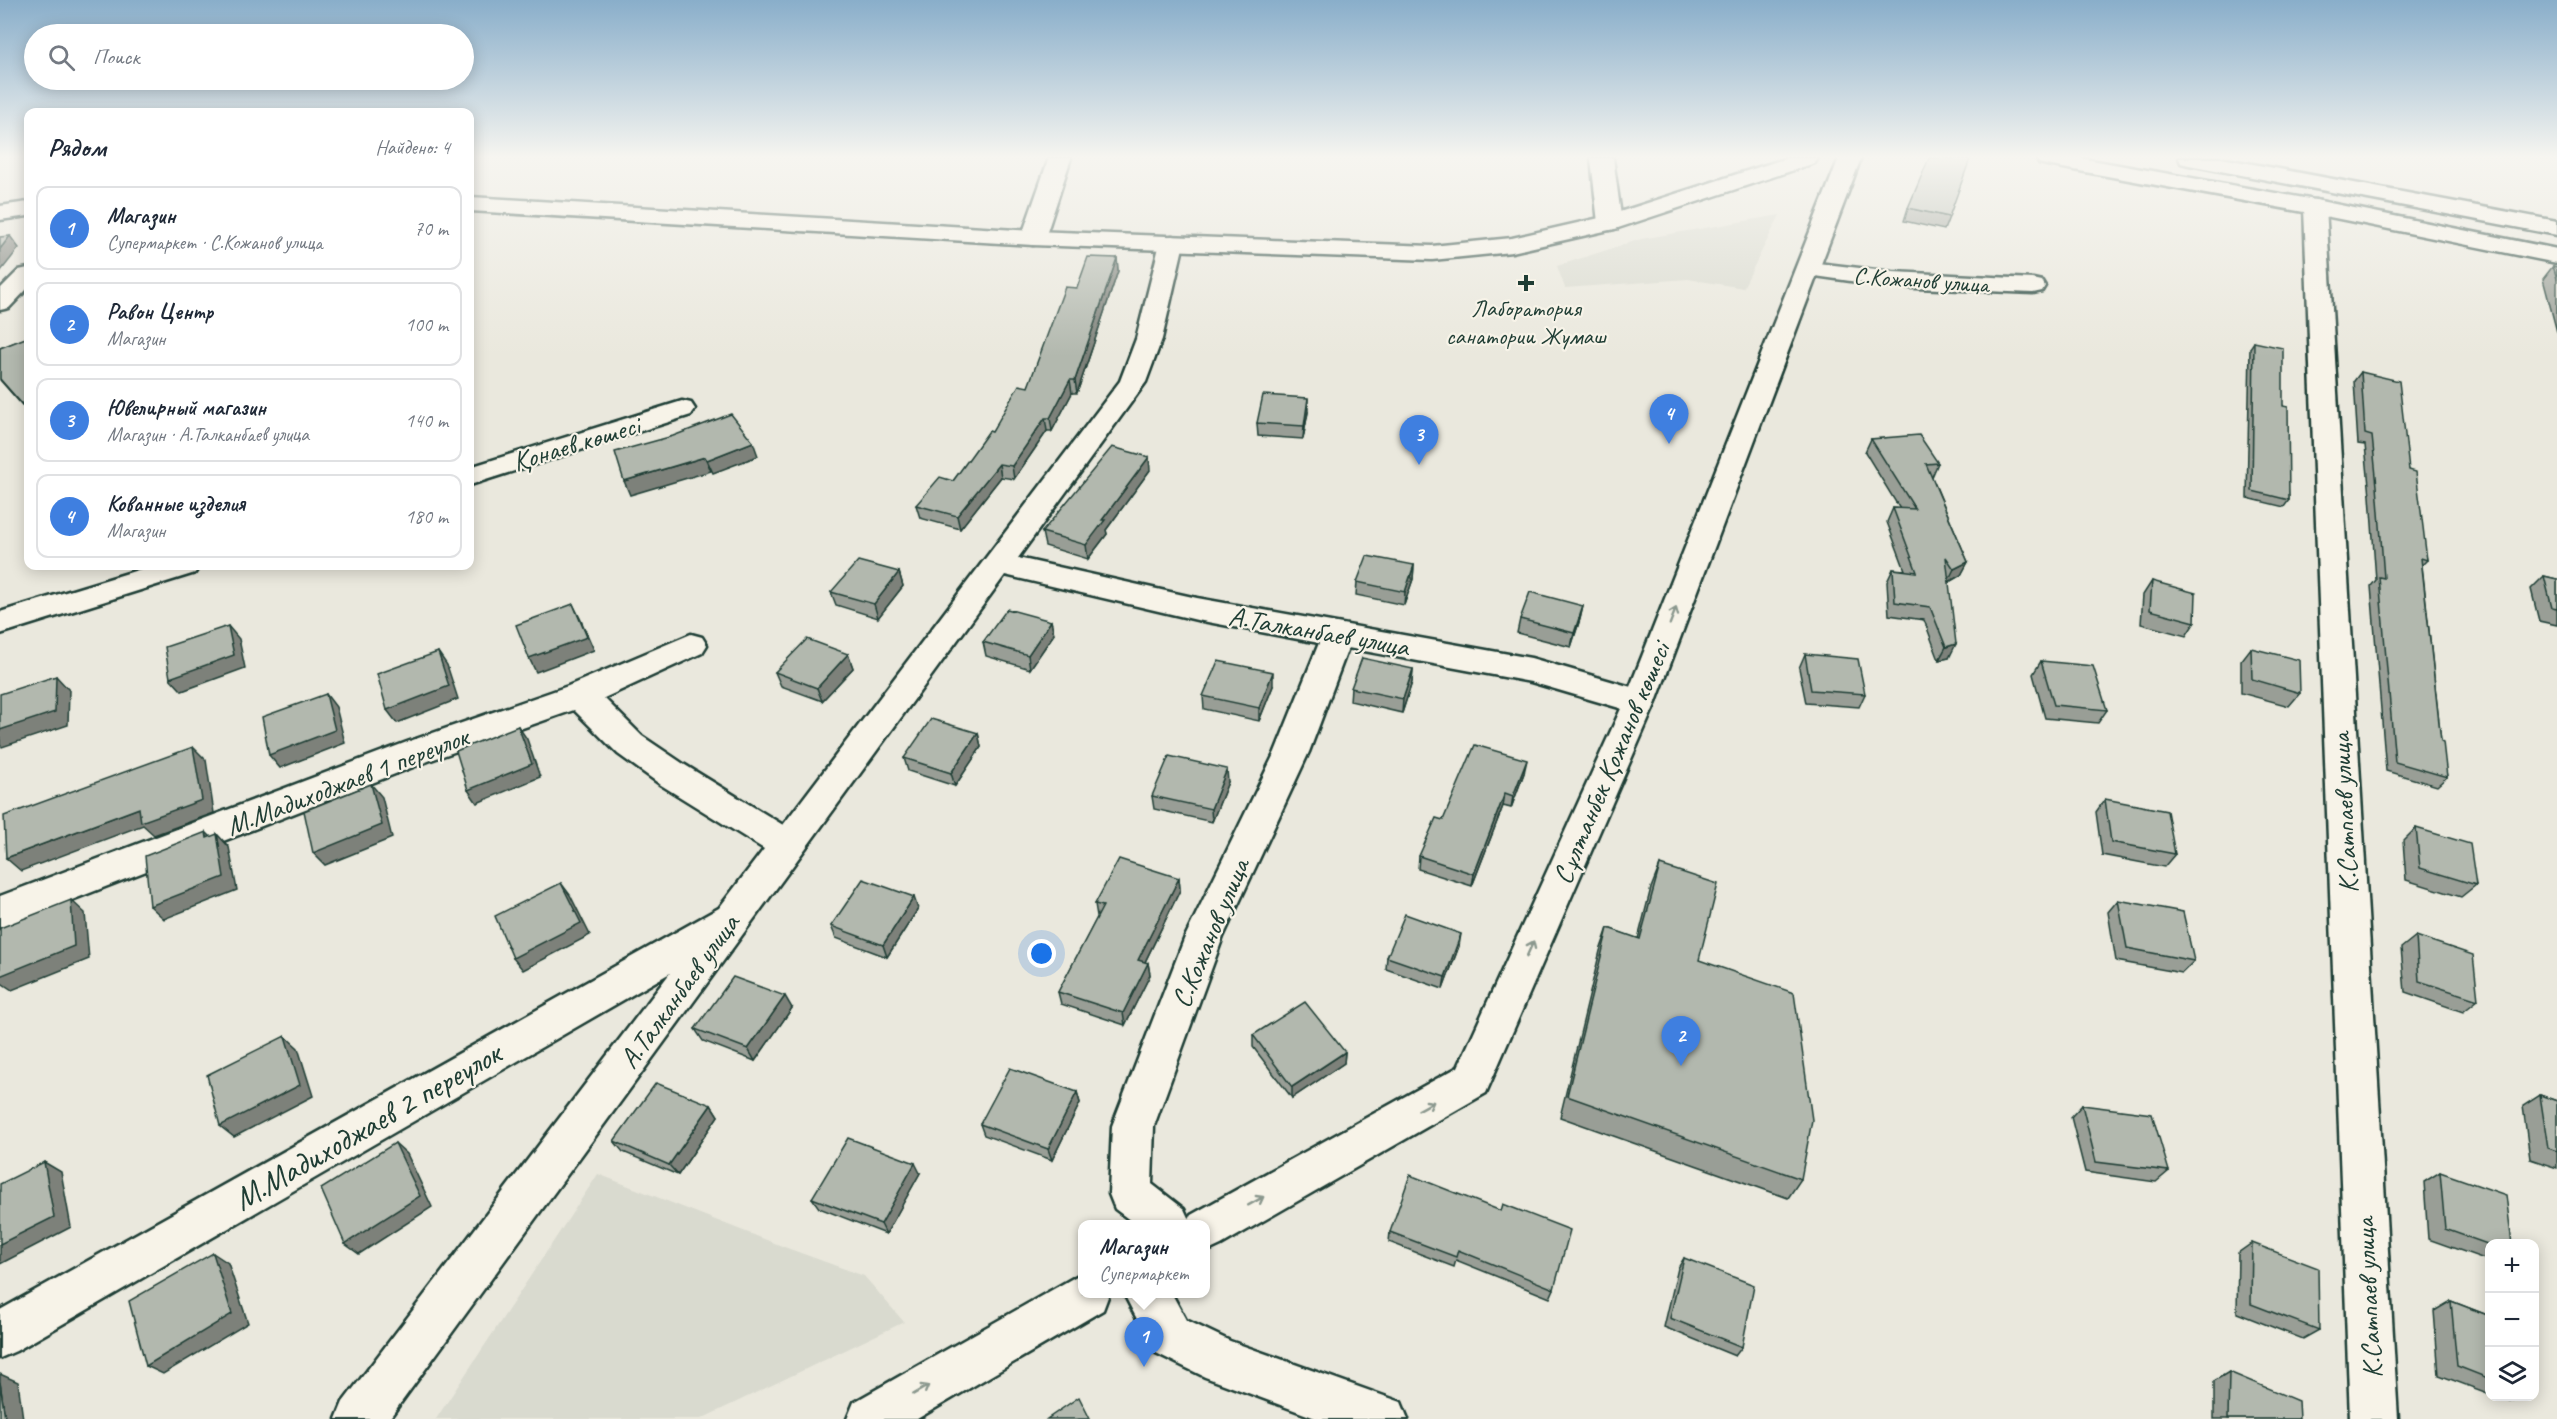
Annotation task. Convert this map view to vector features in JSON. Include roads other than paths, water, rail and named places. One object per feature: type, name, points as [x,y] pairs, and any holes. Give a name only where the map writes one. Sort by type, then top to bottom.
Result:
[{"type":"street","points":[[805,224],[1033,238],[1432,253],[1512,245],[1605,224]]},
{"type":"street","points":[[1033,238],[1038,224]]},
{"type":"street","name":"Сұлтанбек Қожанов көшесі","points":[[1210,1228],[1472,1080],[1640,702],[1826,224]]},
{"type":"street","name":"К.Сатпаев улица","points":[[2316,224],[2374,1419]]},
{"type":"street","points":[[2400,224],[2557,256]]},
{"type":"street","points":[[2537,224],[2557,228]]},
{"type":"street","name":"А.Талканбаев улица","points":[[360,1419],[586,1119],[786,845],[1133,382],[1149,339],[1172,243]]},
{"type":"street","name":"С.Кожанов улица","points":[[1809,269],[1860,278],[2033,286]]},
{"type":"street","points":[[0,303],[24,279]]},
{"type":"street","name":"Қонаев көшесі","points":[[474,475],[682,409]]},
{"type":"street","name":"А.Талканбаев улица","points":[[997,563],[1197,609],[1531,670],[1640,702]]},
{"type":"street","points":[[0,623],[171,570]]},
{"type":"street","name":"С.Кожанов улица","points":[[1165,1220],[1130,1194],[1133,1126],[1204,937],[1292,752],[1338,634]]},
{"type":"street","name":"М.Мадиходжаев 1 переулок","points":[[0,912],[419,751],[580,695],[691,645]]},
{"type":"street","points":[[580,695],[630,745],[673,775],[786,845]]},
{"type":"street","name":"М.Мадиходжаев 2 переулок","points":[[0,1335],[733,917]]},
{"type":"street","points":[[871,1419],[1078,1298]]},
{"type":"street","points":[[1150,1298],[1170,1336],[1221,1361],[1384,1419]]},
{"type":"place","name":"Лаборатория санатории Жумаш","points":[[1526,283]]},
{"type":"place","name":"Кованные изделия","points":[[1669,444]]},
{"type":"place","name":"Ювелирный магазин","points":[[1419,465]]},
{"type":"place","name":"Равон Центр","points":[[1681,1066]]},
{"type":"place","name":"Магазин","points":[[1144,1367]]}]
